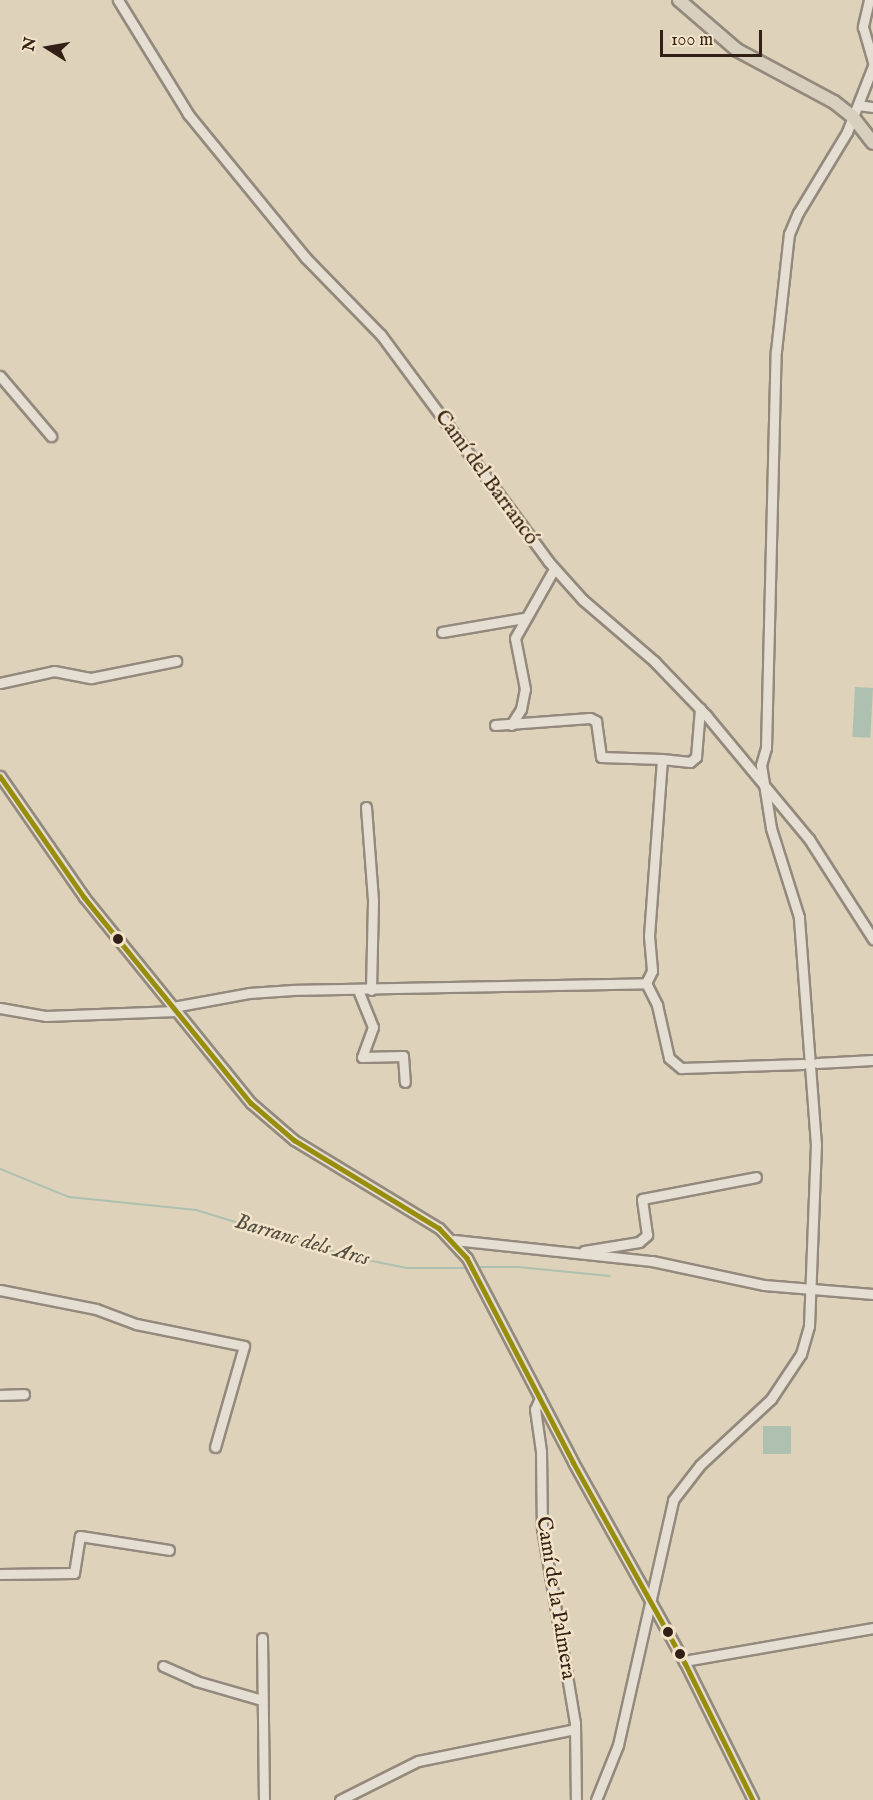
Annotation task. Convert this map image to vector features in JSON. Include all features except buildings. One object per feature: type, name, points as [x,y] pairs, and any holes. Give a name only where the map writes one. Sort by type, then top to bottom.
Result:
[{"type":"main road","points":[[679,0],[737,50],[816,90],[854,118],[873,143]]},
{"type":"street","name":"Camí del Barrancó","points":[[118,0],[188,114],[306,258],[381,335],[554,569],[700,708],[832,870],[873,939]]},
{"type":"street","points":[[596,1800],[618,1745],[673,1500],[700,1465],[771,1399],[788,1375],[801,1354],[813,1289],[816,1145],[799,917],[771,828],[762,785],[776,351],[783,272],[798,213],[854,118],[873,64],[863,27],[869,0]]},
{"type":"street","points":[[858,105],[873,107]]},
{"type":"street","points":[[0,376],[51,436]]},
{"type":"street","points":[[511,724],[521,709],[525,688],[515,638],[524,618],[554,569]]},
{"type":"street","points":[[442,632],[524,618]]},
{"type":"street","points":[[0,683],[54,671],[91,678],[176,661]]},
{"type":"street","points":[[495,725],[590,718],[596,722],[601,757],[690,762],[696,757],[700,708]]},
{"type":"street","points":[[646,983],[652,971],[649,936],[662,759]]},
{"type":"street","points":[[0,776],[84,897],[271,1123],[454,1240],[485,1289],[540,1398],[684,1661],[753,1800]]},
{"type":"street","points":[[366,807],[373,891],[371,990]]},
{"type":"street","points":[[0,1008],[46,1016],[175,1009],[249,993],[646,983]]},
{"type":"street","points":[[646,983],[657,1005],[669,1058],[681,1068],[803,1064]]},
{"type":"street","points":[[358,990],[373,1027],[363,1057],[404,1056],[405,1082]]},
{"type":"street","points":[[817,1063],[873,1060]]},
{"type":"street","points":[[573,1253],[639,1242],[647,1235],[642,1199],[756,1177]]},
{"type":"street","points":[[454,1240],[652,1261],[764,1286],[873,1294]]},
{"type":"street","points":[[0,1290],[96,1309],[136,1324],[244,1346],[215,1447]]},
{"type":"street","points":[[0,1395],[24,1394]]},
{"type":"street","name":"Camí de la Palmera","points":[[540,1398],[535,1408],[541,1451],[542,1528],[575,1729],[576,1800]]},
{"type":"street","points":[[0,1574],[74,1573],[80,1536],[169,1550]]},
{"type":"street","points":[[684,1661],[873,1628]]},
{"type":"street","points":[[262,1638],[264,1800]]},
{"type":"street","points":[[163,1666],[196,1681],[262,1700]]},
{"type":"street","points":[[340,1800],[418,1761],[575,1729]]},
{"type":"shaded area","points":[[855,687],[873,688],[870,738],[852,737]]},
{"type":"shaded area","points":[[763,1426],[791,1426],[791,1454],[763,1454]]},
{"type":"waterway","name":"Barranc dels Arcs","points":[[0,1169],[69,1197],[196,1210],[347,1256],[407,1268],[469,1268]]},
{"type":"waterway","name":"Barranc dels Arcs","points":[[475,1267],[518,1267],[610,1276]]},
{"type":"transit line","points":[[0,776],[84,897],[251,1103],[294,1140],[439,1228],[467,1258],[573,1462],[685,1663],[753,1800]]}]
